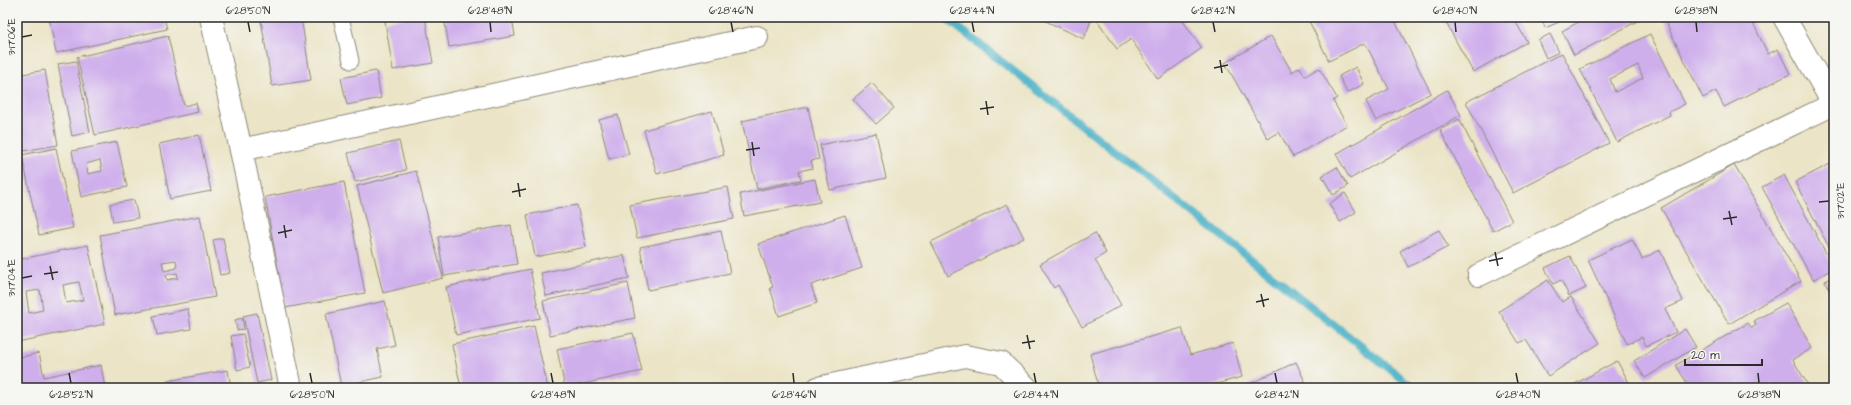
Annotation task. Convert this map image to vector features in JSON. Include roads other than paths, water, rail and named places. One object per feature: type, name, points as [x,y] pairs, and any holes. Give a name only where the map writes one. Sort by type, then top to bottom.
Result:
[{"type":"street","points":[[211,17],[241,150],[290,388]]},
{"type":"street","points":[[1480,275],[1834,104],[1784,17]]},
{"type":"street","points":[[241,150],[757,38]]},
{"type":"street","points":[[818,388],[965,356],[1001,363],[1027,388]]},
{"type":"lane","points":[[341,17],[351,61]]},
{"type":"waterway","points":[[945,17],[1414,388]]}]
